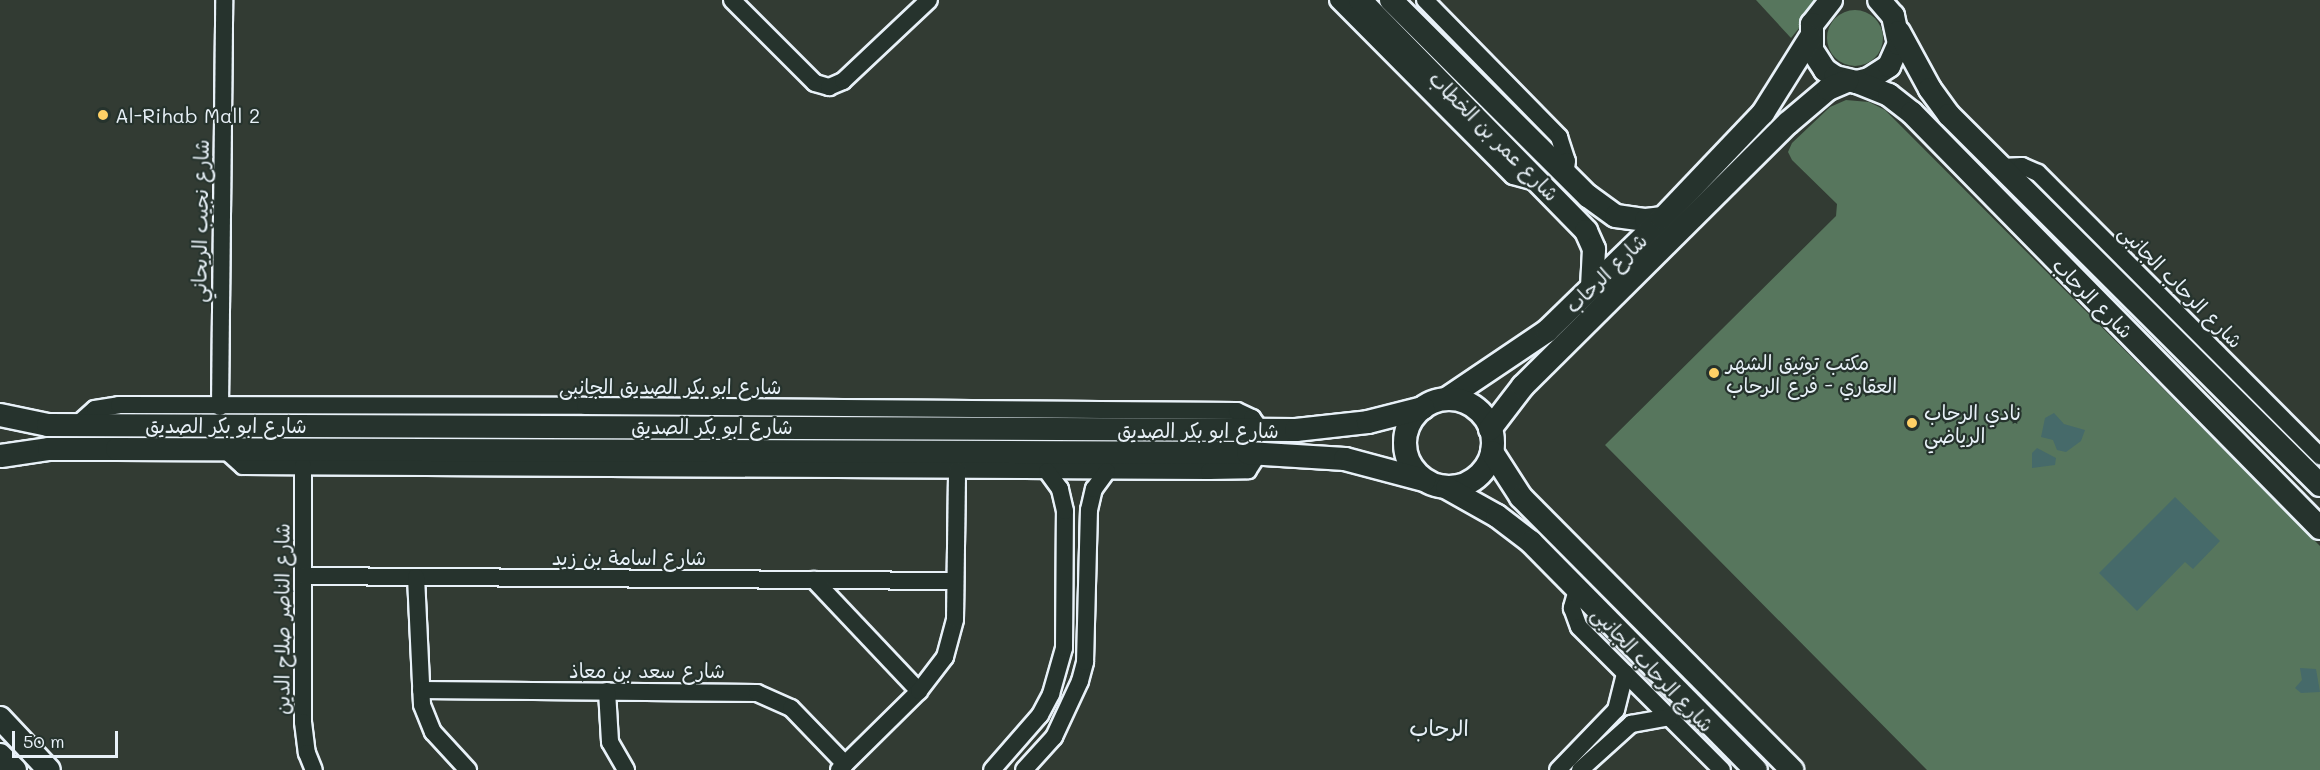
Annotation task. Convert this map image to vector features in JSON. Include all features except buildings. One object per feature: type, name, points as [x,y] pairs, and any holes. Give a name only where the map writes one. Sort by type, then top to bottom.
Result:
[{"type":"street","name":"شارع نجيب الريحاني","points":[[220,407],[224,0]]},
{"type":"street","points":[[732,0],[815,83],[829,87],[843,81],[929,0]]},
{"type":"street","points":[[1338,0],[1513,176],[1543,185]]},
{"type":"street","name":"شارع عمر بن الخطاب","points":[[1360,0],[1586,231],[1593,249],[1592,287]]},
{"type":"street","name":"شارع عمر بن الخطاب","points":[[1391,0],[1565,175],[1616,216],[1646,220],[1663,218]]},
{"type":"street","points":[[1425,0],[1559,137],[1567,161],[1565,175]]},
{"type":"street","name":"شارع الرحاب","points":[[1446,399],[1531,344],[1663,218],[1763,113],[1810,38],[1815,18],[1829,1]]},
{"type":"street","name":"شارع الرحاب","points":[[1884,3],[1926,83],[1949,115],[2317,467]]},
{"type":"street","points":[[1810,38],[1817,61],[1825,70],[1852,81],[1869,80],[1889,66],[1895,56],[1899,32]]},
{"type":"street","name":"شارع الرحاب","points":[[1490,429],[1523,386],[1788,123],[1828,89],[1852,81],[1889,95],[1912,114],[2320,528]]},
{"type":"street","points":[[1756,770],[1515,530],[1447,488],[1424,480],[1412,468],[1405,444],[1412,420],[1423,408],[1446,399],[1478,410],[1490,429],[1492,452],[1521,497],[1792,770]]},
{"type":"street","name":"شارع ابو بكر الصديق الجانبى","points":[[78,425],[86,416],[107,405],[1228,411],[1245,413],[1262,430]]},
{"type":"street","name":"شارع ابو بكر الصديق","points":[[0,415],[31,424],[78,425],[1262,430],[1347,426],[1423,408]]},
{"type":"street","points":[[0,415],[6,435],[0,456]]},
{"type":"street","points":[[473,425],[473,448]]},
{"type":"street","name":"شارع ابو بكر الصديق","points":[[0,456],[49,449],[473,448],[1259,453],[1345,459],[1424,480]]},
{"type":"street","points":[[224,449],[243,466],[1241,472],[1253,466],[1259,453]]},
{"type":"street","points":[[1447,488],[1471,482],[1481,474],[1492,452]]},
{"type":"street","name":"شارع الناصر صلاح الدين","points":[[303,466],[304,738],[314,770]]},
{"type":"street","points":[[842,767],[934,674],[951,638],[955,581],[957,470]]},
{"type":"street","points":[[992,770],[1040,715],[1056,678],[1064,648],[1065,511],[1060,489],[1047,471]]},
{"type":"street","points":[[1024,770],[1054,737],[1080,681],[1085,662],[1089,510],[1094,489],[1107,471]]},
{"type":"street","name":"شارع اسامة بن زيد","points":[[303,576],[955,581]]},
{"type":"street","points":[[416,577],[422,705],[433,732],[468,770]]},
{"type":"street","points":[[814,580],[919,691]]},
{"type":"street","name":"شارع الرحاب الجانبى","points":[[1577,590],[1572,609],[1574,618],[1625,673],[1722,770]]},
{"type":"street","points":[[1558,770],[1616,710],[1625,673]]},
{"type":"street","name":"شارع سعد بن معاذ","points":[[421,690],[745,692],[769,696],[791,708],[842,767]]},
{"type":"street","points":[[607,691],[610,742],[626,770]]},
{"type":"street","points":[[1580,770],[1631,724],[1669,717]]},
{"type":"street","points":[[0,718],[49,770]]},
{"type":"street","points":[[0,755],[15,770]]},
{"type":"green space","points":[[1756,0],[1822,0],[1791,38]]},
{"type":"green space","points":[[1849,10],[1861,10],[1875,18],[1883,32],[1881,49],[1875,58],[1861,66],[1849,66],[1832,54],[1827,44],[1827,32],[1839,15]]},
{"type":"green space","name":"نادي الرحاب الرياضي","points":[[1846,100],[1869,102],[1885,110],[2320,546],[2320,770],[1927,770],[1605,445],[1836,216],[1837,204],[1792,160],[1788,152],[1792,143],[1830,107]]},
{"type":"water","points":[[2054,413],[2064,424],[2085,430],[2081,441],[2066,452],[2057,450],[2053,440],[2041,437],[2045,418]]},
{"type":"water","points":[[2037,448],[2056,458],[2055,465],[2032,468],[2032,453]]},
{"type":"water","points":[[2175,497],[2220,541],[2193,569],[2185,562],[2137,611],[2099,573]]},
{"type":"water","points":[[2300,668],[2316,669],[2320,692],[2301,693],[2295,688],[2302,680]]},
{"type":"place","name":"Al-Rihab Mall 2","points":[[103,115]]},
{"type":"place","name":"مكتب توثيق الشهر العقاري - فرع الرحاب","points":[[1714,373]]},
{"type":"place","name":"نادي الرحاب الرياضي","points":[[1912,423]]},
{"type":"district","name":"الرحاب","points":[[1439,728]]}]
